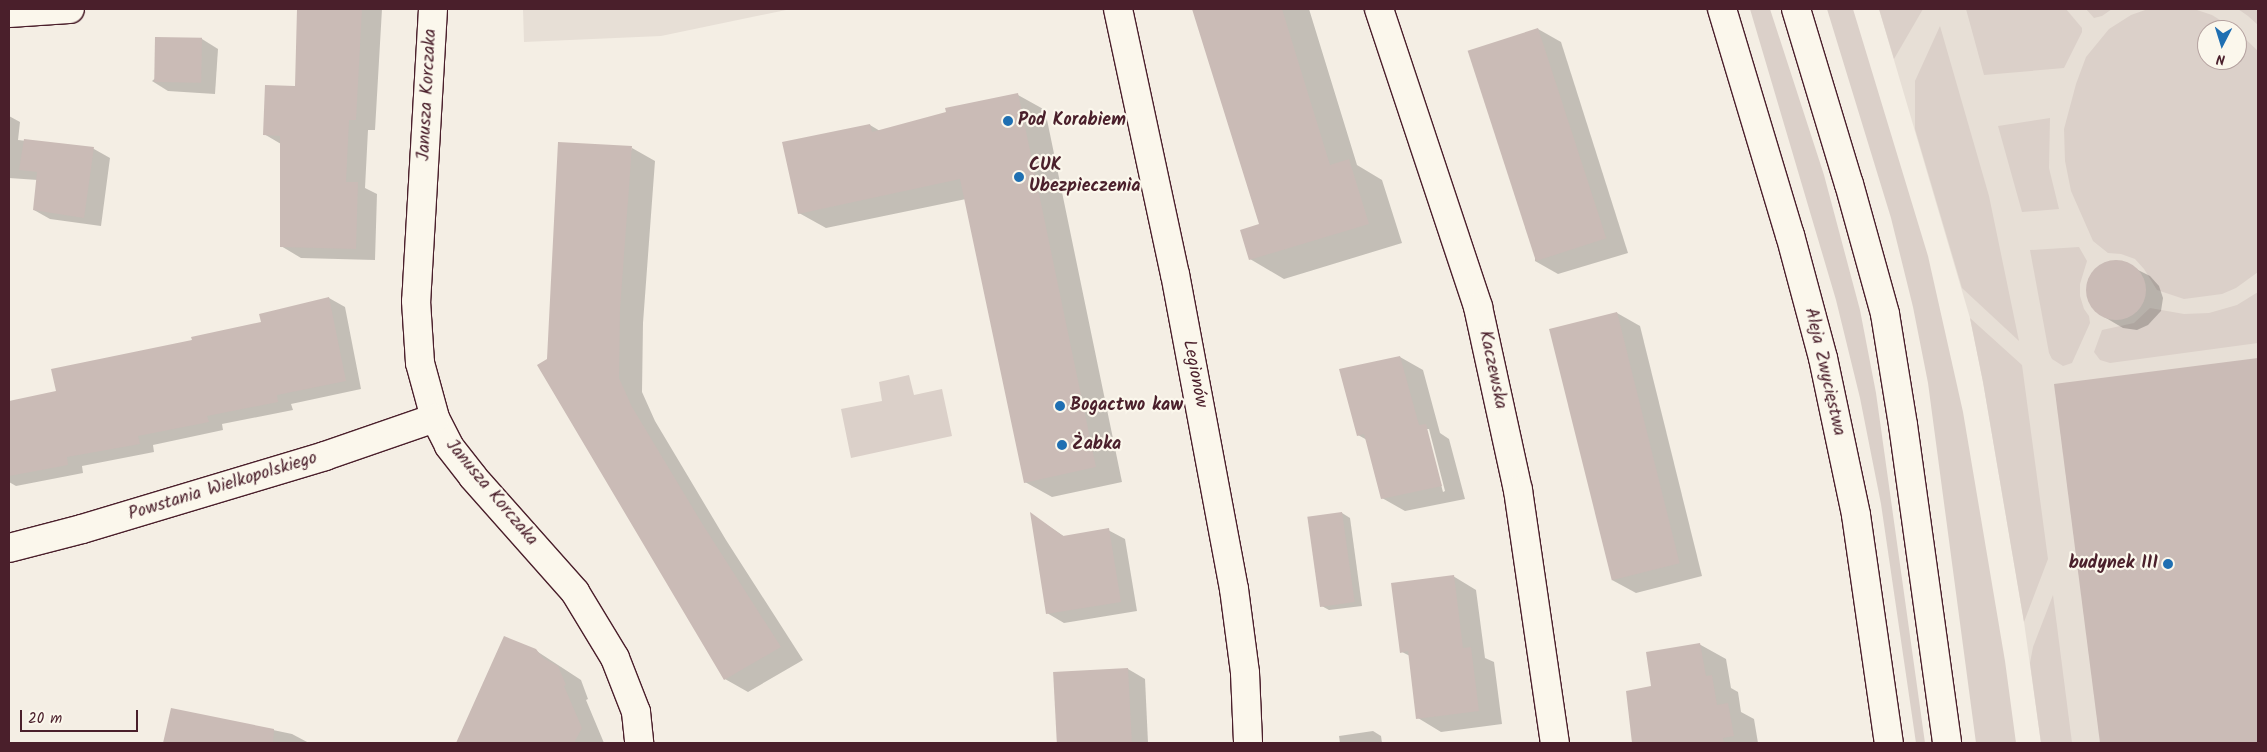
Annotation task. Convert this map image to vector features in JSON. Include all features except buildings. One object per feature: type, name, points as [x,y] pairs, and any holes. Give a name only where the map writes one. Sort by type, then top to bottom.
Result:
[{"type":"street","points":[[9,13],[70,9]]},
{"type":"street","name":"Janusza Korczaka","points":[[433,9],[416,301],[420,363],[434,418],[449,446],[473,477],[575,592],[615,658],[636,712],[639,743]]},
{"type":"street","name":"Legionów","points":[[1118,9],[1174,274],[1233,580],[1245,673],[1248,743]]},
{"type":"street","name":"Kaczewska","points":[[1379,9],[1478,307],[1518,490],[1555,743]]},
{"type":"street","name":"Aleja Zwycięstwa","points":[[1722,9],[1790,234],[1823,358],[1856,515],[1889,743]]},
{"type":"street","points":[[1796,9],[1849,184],[1885,314],[1903,425],[1947,743]]},
{"type":"street","name":"Powstania Wielkopolskiego","points":[[9,548],[82,529],[326,456],[434,418]]},
{"type":"shaded area","points":[[523,9],[791,9],[661,36],[524,42]]},
{"type":"shaded area","points":[[1750,9],[1770,9],[1824,175],[1860,310],[1876,393],[1925,743],[1916,743],[1881,504],[1860,398],[1836,300]]},
{"type":"shaded area","points":[[1827,9],[1853,9],[1928,256],[1963,412],[2005,661],[2016,743],[1976,743],[1928,383],[1913,307],[1891,218]]},
{"type":"shaded area","points":[[1879,9],[2258,9],[2258,743],[2041,743],[2024,622],[1983,382],[1970,318]]},
{"type":"shaded area","points":[[1879,9],[1923,9],[1894,59]]},
{"type":"shaded area","points":[[1966,9],[2066,9],[2082,28],[2082,32],[2064,68],[1984,75]]},
{"type":"shaded area","points":[[2086,9],[2112,9],[2102,16],[2094,18]]},
{"type":"shaded area","points":[[2148,9],[2194,9],[2220,20],[2197,20],[2197,70],[2247,70],[2247,41],[2258,51],[2258,272],[2236,288],[2222,294],[2184,299],[2157,290],[2144,269],[2135,259],[2121,254],[2108,253],[2093,241],[2071,191],[2065,161],[2064,129],[2076,84],[2086,57],[2109,29],[2131,15]]},
{"type":"shaded area","points":[[2238,9],[2258,9],[2258,25],[2248,16]]},
{"type":"shaded area","points":[[1940,26],[1989,196],[2019,341],[1962,288],[1915,129],[1915,81]]},
{"type":"shaded area","points":[[2050,118],[2049,168],[2059,209],[2022,212],[1998,126]]},
{"type":"shaded area","points":[[2079,247],[2087,261],[2080,284],[2080,296],[2090,323],[2072,363],[2063,366],[2052,359],[2049,353],[2030,250]]},
{"type":"shaded area","points":[[2258,292],[2258,343],[2110,363],[2100,360],[2094,352],[2102,330],[2134,323],[2150,308],[2184,314],[2209,313],[2237,305]]},
{"type":"shaded area","points":[[1970,318],[2022,365],[2048,559],[2024,622],[1983,382]]},
{"type":"shaded area","points":[[909,375],[914,395],[942,389],[952,436],[851,458],[841,409],[882,401],[879,382]]},
{"type":"shaded area","points":[[2053,595],[2072,743],[2041,743],[2030,663],[2033,647]]},
{"type":"place","name":"Pod Korabiem","points":[[1008,121]]},
{"type":"place","name":"CUK Ubezpieczenia","points":[[1019,177]]},
{"type":"place","name":"Bogactwo kaw","points":[[1060,406]]},
{"type":"place","name":"Żabka","points":[[1062,445]]},
{"type":"place","name":"budynek III","points":[[2168,564]]}]
